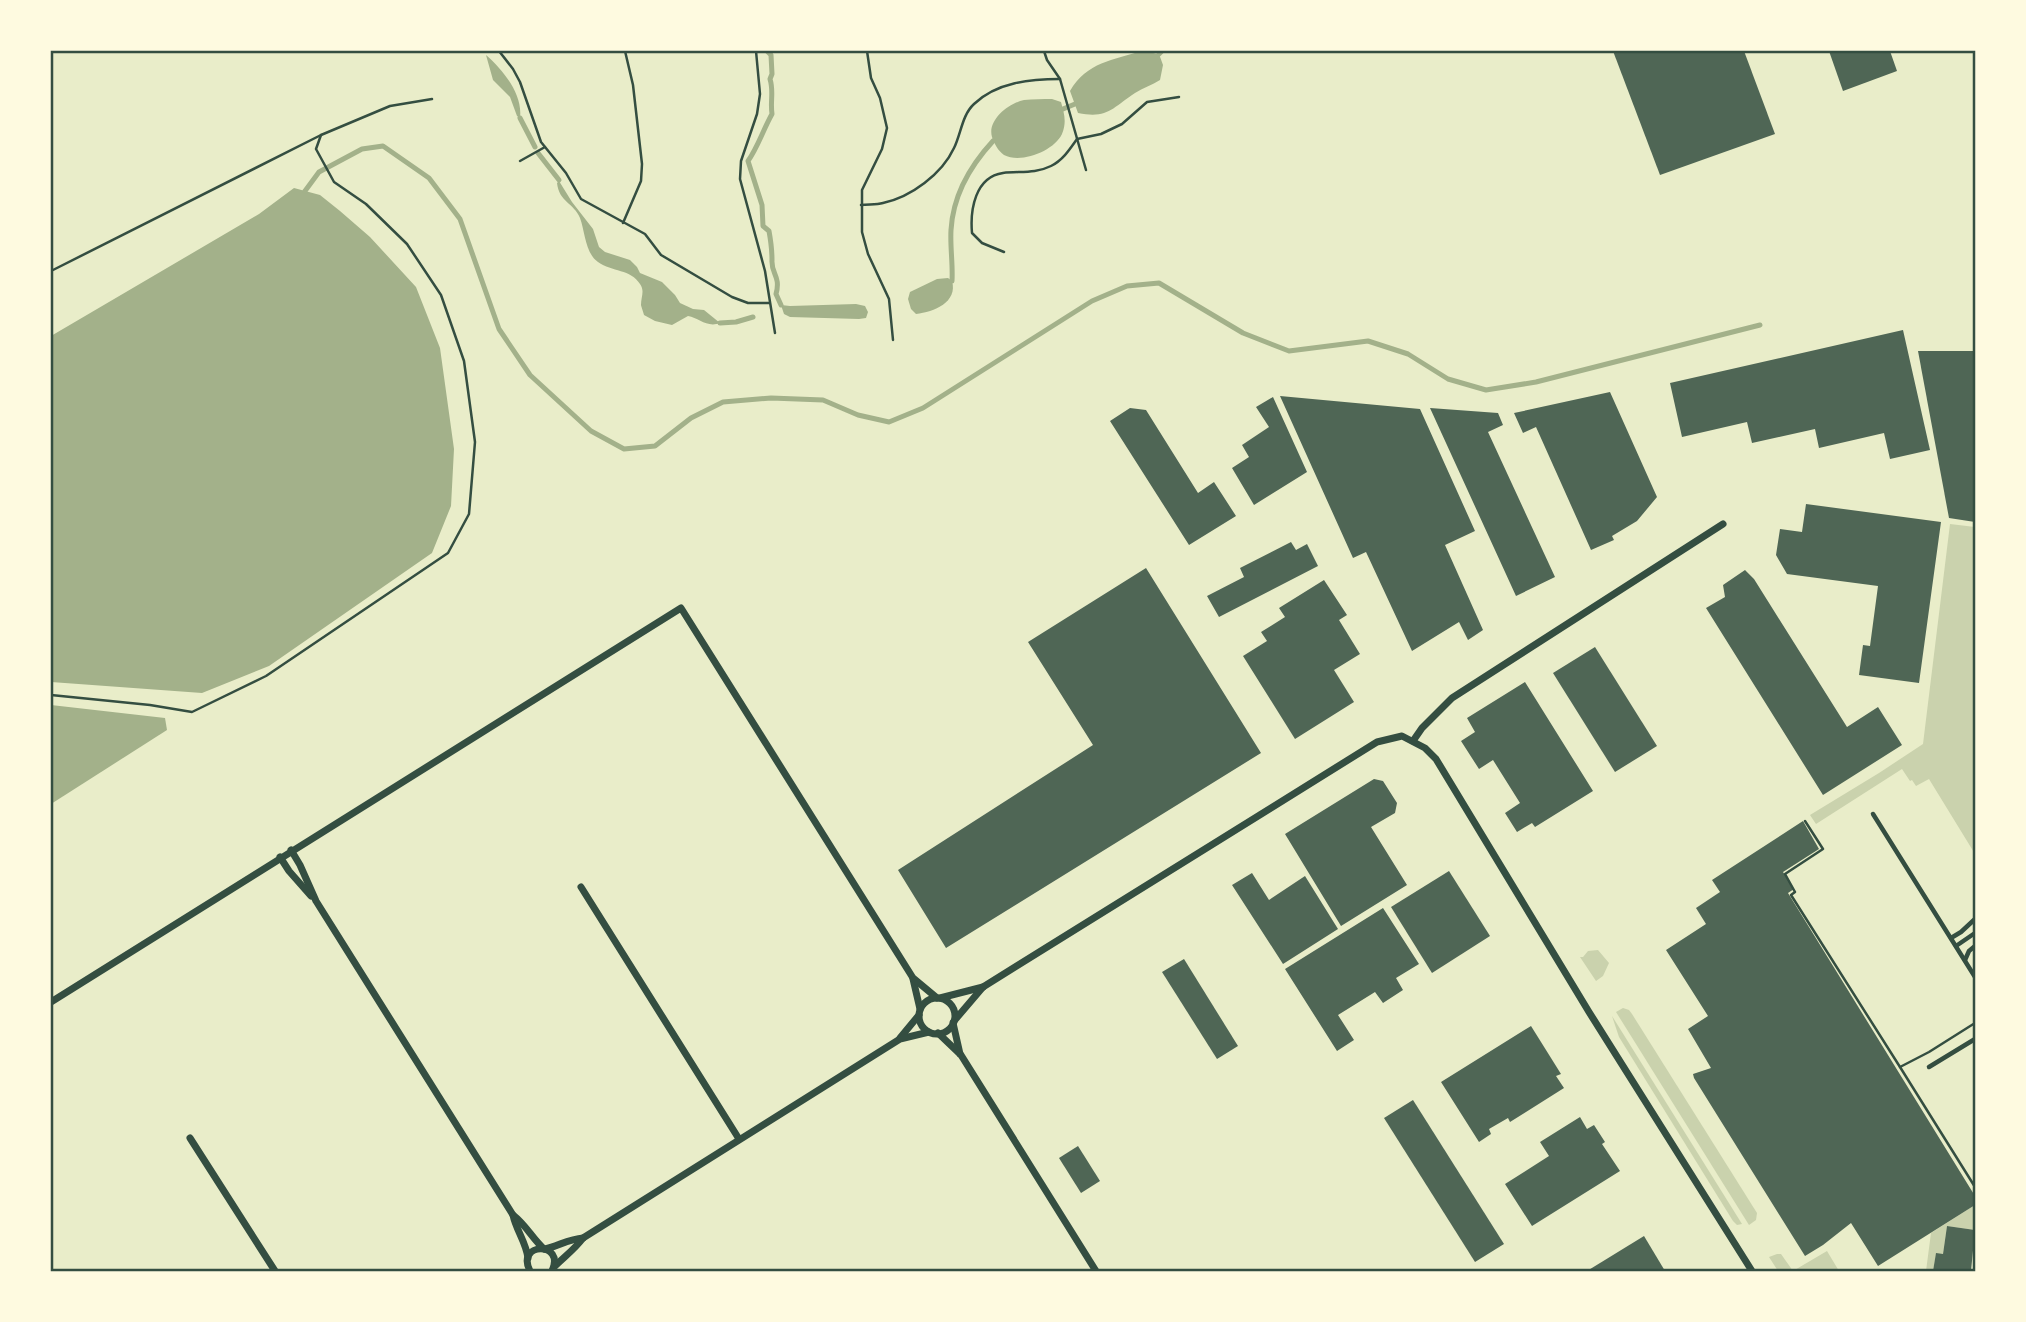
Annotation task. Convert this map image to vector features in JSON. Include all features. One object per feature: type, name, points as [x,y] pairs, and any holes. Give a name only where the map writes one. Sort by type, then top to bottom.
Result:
[{"type":"street","points":[[1413,741],[1452,698],[1723,524]]},
{"type":"street","points":[[51,1002],[681,608],[913,978],[952,1007],[961,1055]]},
{"type":"street","points":[[938,1034],[947,1030],[983,987],[1377,742],[1402,736],[1425,748],[1436,759],[1589,1012],[1752,1271]]},
{"type":"street","points":[[291,850],[316,901],[513,1215],[524,1224],[536,1241],[552,1254],[554,1269]]},
{"type":"street","points":[[280,857],[316,901]]},
{"type":"street","points":[[581,887],[739,1139]]},
{"type":"street","points":[[913,978],[922,1025],[929,1032]]},
{"type":"street","points":[[900,1039],[928,1000],[983,987]]},
{"type":"street","points":[[554,1269],[583,1237],[900,1039],[929,1032],[938,1034],[961,1055],[1096,1271]]},
{"type":"street","points":[[190,1138],[275,1271]]},
{"type":"street","points":[[513,1215],[516,1229],[526,1247],[530,1271]]},
{"type":"street","points":[[519,1271],[536,1249],[561,1245],[572,1238],[583,1237]]},
{"type":"lane","points":[[1873,814],[1975,977]]},
{"type":"lane","points":[[1951,938],[1975,919]]},
{"type":"lane","points":[[1956,946],[1975,933]]},
{"type":"lane","points":[[1965,961],[1969,951],[1975,946]]},
{"type":"lane","points":[[1929,1067],[1975,1039]]},
{"type":"path","points":[[499,51],[520,82],[537,135],[566,173],[581,199],[645,234],[661,255],[732,296],[748,303],[769,303]]},
{"type":"path","points":[[623,223],[641,181],[642,164],[633,85],[625,51]]},
{"type":"path","points":[[756,51],[760,94],[757,114],[741,161],[740,179],[761,255],[775,333]]},
{"type":"path","points":[[867,51],[871,78],[880,98],[887,128],[882,149],[862,190],[862,232],[873,265],[889,299],[893,340]]},
{"type":"path","points":[[1044,51],[1060,79],[1086,170]]},
{"type":"path","points":[[861,205],[879,205],[892,201],[926,181],[954,150],[965,116],[973,104],[990,92],[1012,83],[1060,79]]},
{"type":"path","points":[[1004,252],[982,243],[972,233],[970,215],[976,196],[984,183],[994,175],[1037,171],[1052,166],[1064,158],[1077,139],[1101,134],[1122,124],[1147,102],[1179,97]]},
{"type":"path","points":[[51,271],[321,135],[390,106],[432,99]]},
{"type":"path","points":[[51,695],[192,712],[266,676],[448,553],[469,514],[475,442],[464,361],[442,295],[407,244],[366,204],[334,182],[316,149],[321,135]]},
{"type":"path","points":[[520,161],[545,147]]},
{"type":"path","points":[[1805,821],[1823,849],[1785,874],[1795,892],[1791,895],[1975,1187]]},
{"type":"path","points":[[1900,1067],[1975,1023]]},
{"type":"shaded area","points":[[1142,51],[1159,54],[1163,65],[1160,80],[1109,111],[1096,115],[1078,113],[1070,91],[1084,74],[1111,60]]},
{"type":"shaded area","points":[[486,55],[505,75],[515,91],[520,118],[510,97],[493,80]]},
{"type":"shaded area","points":[[1052,99],[1061,102],[1064,114],[1064,130],[1058,140],[1045,150],[1028,157],[1004,155],[994,142],[991,131],[1001,113],[1024,100]]},
{"type":"shaded area","points":[[559,181],[593,229],[599,247],[605,252],[630,260],[640,273],[662,282],[680,303],[693,309],[704,310],[720,323],[707,324],[688,316],[672,325],[644,315],[640,284],[632,276],[603,265],[594,258],[588,248],[580,218],[558,189]]},
{"type":"shaded area","points":[[294,188],[320,195],[340,211],[370,237],[416,287],[440,348],[454,449],[451,506],[432,553],[269,666],[202,693],[51,682],[51,336],[259,214]]},
{"type":"shaded area","points":[[948,278],[952,281],[953,288],[943,305],[916,314],[911,309],[908,299],[910,292],[937,279]]},
{"type":"shaded area","points":[[781,305],[790,306],[865,306],[868,312],[866,318],[790,317],[784,314]]},
{"type":"shaded area","points":[[1950,524],[1975,527],[1975,854],[1929,779],[1916,786],[1902,769],[1816,824],[1810,815],[1923,744]]},
{"type":"shaded area","points":[[51,705],[165,718],[167,730],[51,804]]},
{"type":"shaded area","points":[[1598,950],[1609,963],[1603,976],[1596,981],[1580,957],[1588,951]]},
{"type":"shaded area","points":[[1623,1008],[1632,1014],[1757,1213],[1756,1220],[1749,1225],[1616,1012]]},
{"type":"shaded area","points":[[1612,1016],[1742,1224],[1737,1225],[1733,1221],[1619,1037]]},
{"type":"shaded area","points":[[1975,1205],[1975,1230],[1947,1226],[1943,1254],[1936,1254],[1933,1271],[1926,1271],[1931,1233]]},
{"type":"shaded area","points":[[1827,1251],[1839,1271],[1793,1271]]},
{"type":"shaded area","points":[[1781,1254],[1793,1271],[1778,1271],[1769,1257]]},
{"type":"building","points":[[1613,51],[1744,51],[1775,134],[1660,175]]},
{"type":"building","points":[[1829,51],[1890,51],[1897,71],[1843,91]]},
{"type":"building","points":[[1903,330],[1930,450],[1890,459],[1884,433],[1819,448],[1815,429],[1752,443],[1747,422],[1682,437],[1670,383]]},
{"type":"building","points":[[1918,351],[1975,351],[1975,522],[1949,518]]},
{"type":"building","points":[[1610,392],[1657,497],[1637,521],[1612,536],[1614,540],[1591,550],[1536,427],[1523,433],[1514,413]]},
{"type":"building","points":[[1280,396],[1420,409],[1475,531],[1445,545],[1483,630],[1468,640],[1459,622],[1412,651],[1366,552],[1353,558]]},
{"type":"building","points":[[1273,397],[1307,472],[1254,505],[1232,468],[1249,457],[1242,445],[1269,427],[1256,407]]},
{"type":"building","points":[[1130,408],[1146,410],[1198,493],[1214,482],[1236,516],[1189,545],[1110,421]]},
{"type":"building","points":[[1430,408],[1498,413],[1503,425],[1488,432],[1555,577],[1516,596]]},
{"type":"building","points":[[1806,504],[1941,522],[1919,683],[1859,675],[1863,645],[1870,646],[1878,586],[1787,574],[1776,555],[1780,529],[1802,532]]},
{"type":"building","points":[[1291,542],[1296,550],[1307,544],[1318,566],[1219,617],[1207,596],[1244,577],[1240,568]]},
{"type":"building","points":[[1146,568],[1261,753],[946,948],[898,870],[1093,745],[1028,642]]},
{"type":"building","points":[[1745,570],[1754,579],[1847,727],[1878,707],[1902,745],[1823,795],[1706,608],[1725,597],[1723,585]]},
{"type":"building","points":[[1324,580],[1347,615],[1339,620],[1360,654],[1334,670],[1354,702],[1295,739],[1243,656],[1267,641],[1261,632],[1285,617],[1279,608]]},
{"type":"building","points":[[1595,647],[1657,746],[1615,772],[1553,673]]},
{"type":"building","points":[[1525,682],[1593,791],[1535,827],[1532,823],[1517,832],[1505,813],[1520,803],[1493,760],[1479,769],[1461,741],[1475,732],[1467,718]]},
{"type":"building","points":[[1374,779],[1383,781],[1397,803],[1395,813],[1371,827],[1407,885],[1341,926],[1285,834]]},
{"type":"building","points":[[1803,821],[1819,849],[1783,872],[1794,889],[1788,893],[1975,1196],[1975,1205],[1878,1266],[1851,1223],[1805,1256],[1694,1078],[1693,1074],[1711,1068],[1688,1029],[1708,1016],[1666,950],[1706,924],[1696,908],[1720,892],[1712,880]]},
{"type":"building","points":[[1449,871],[1490,936],[1432,973],[1391,907]]},
{"type":"building","points":[[1252,873],[1269,900],[1305,876],[1338,929],[1283,964],[1232,885]]},
{"type":"building","points":[[1383,908],[1419,964],[1396,978],[1403,990],[1383,1003],[1375,992],[1338,1015],[1354,1040],[1337,1051],[1285,969]]},
{"type":"building","points":[[1184,959],[1238,1046],[1217,1059],[1162,972]]},
{"type":"building","points":[[1531,1026],[1561,1074],[1556,1076],[1564,1088],[1510,1122],[1508,1118],[1489,1129],[1491,1134],[1479,1142],[1441,1082]]},
{"type":"building","points":[[1413,1100],[1504,1244],[1475,1262],[1384,1118]]},
{"type":"building","points":[[1580,1117],[1587,1129],[1594,1125],[1605,1142],[1602,1144],[1620,1171],[1532,1226],[1505,1184],[1549,1156],[1540,1142]]},
{"type":"building","points":[[1078,1146],[1100,1181],[1081,1193],[1059,1158]]},
{"type":"building","points":[[1947,1226],[1975,1230],[1971,1271],[1933,1271],[1936,1253],[1943,1254]]},
{"type":"building","points":[[1644,1236],[1665,1271],[1587,1271]]},
{"type":"waterway","points":[[767,51],[771,55],[772,114],[748,161],[762,205],[763,226],[769,231],[772,265],[777,283],[776,294],[781,305]]},
{"type":"waterway","points":[[1159,54],[1162,51]]},
{"type":"waterway","points":[[1063,109],[1075,104]]},
{"type":"waterway","points":[[520,118],[535,147]]},
{"type":"waterway","points":[[952,281],[951,230],[955,205],[970,171],[993,141]]},
{"type":"waterway","points":[[305,191],[319,172],[362,149],[383,146],[429,178],[460,219],[499,329],[530,375],[591,431],[624,449],[655,446],[691,418],[723,402],[771,398],[823,400],[858,415],[889,422],[923,408],[1092,301],[1127,286],[1159,283],[1243,333],[1289,351],[1368,341],[1408,354],[1448,379],[1486,390],[1536,382],[1760,325]]},
{"type":"waterway","points":[[538,153],[559,180]]},
{"type":"waterway","points":[[720,323],[753,317]]}]
